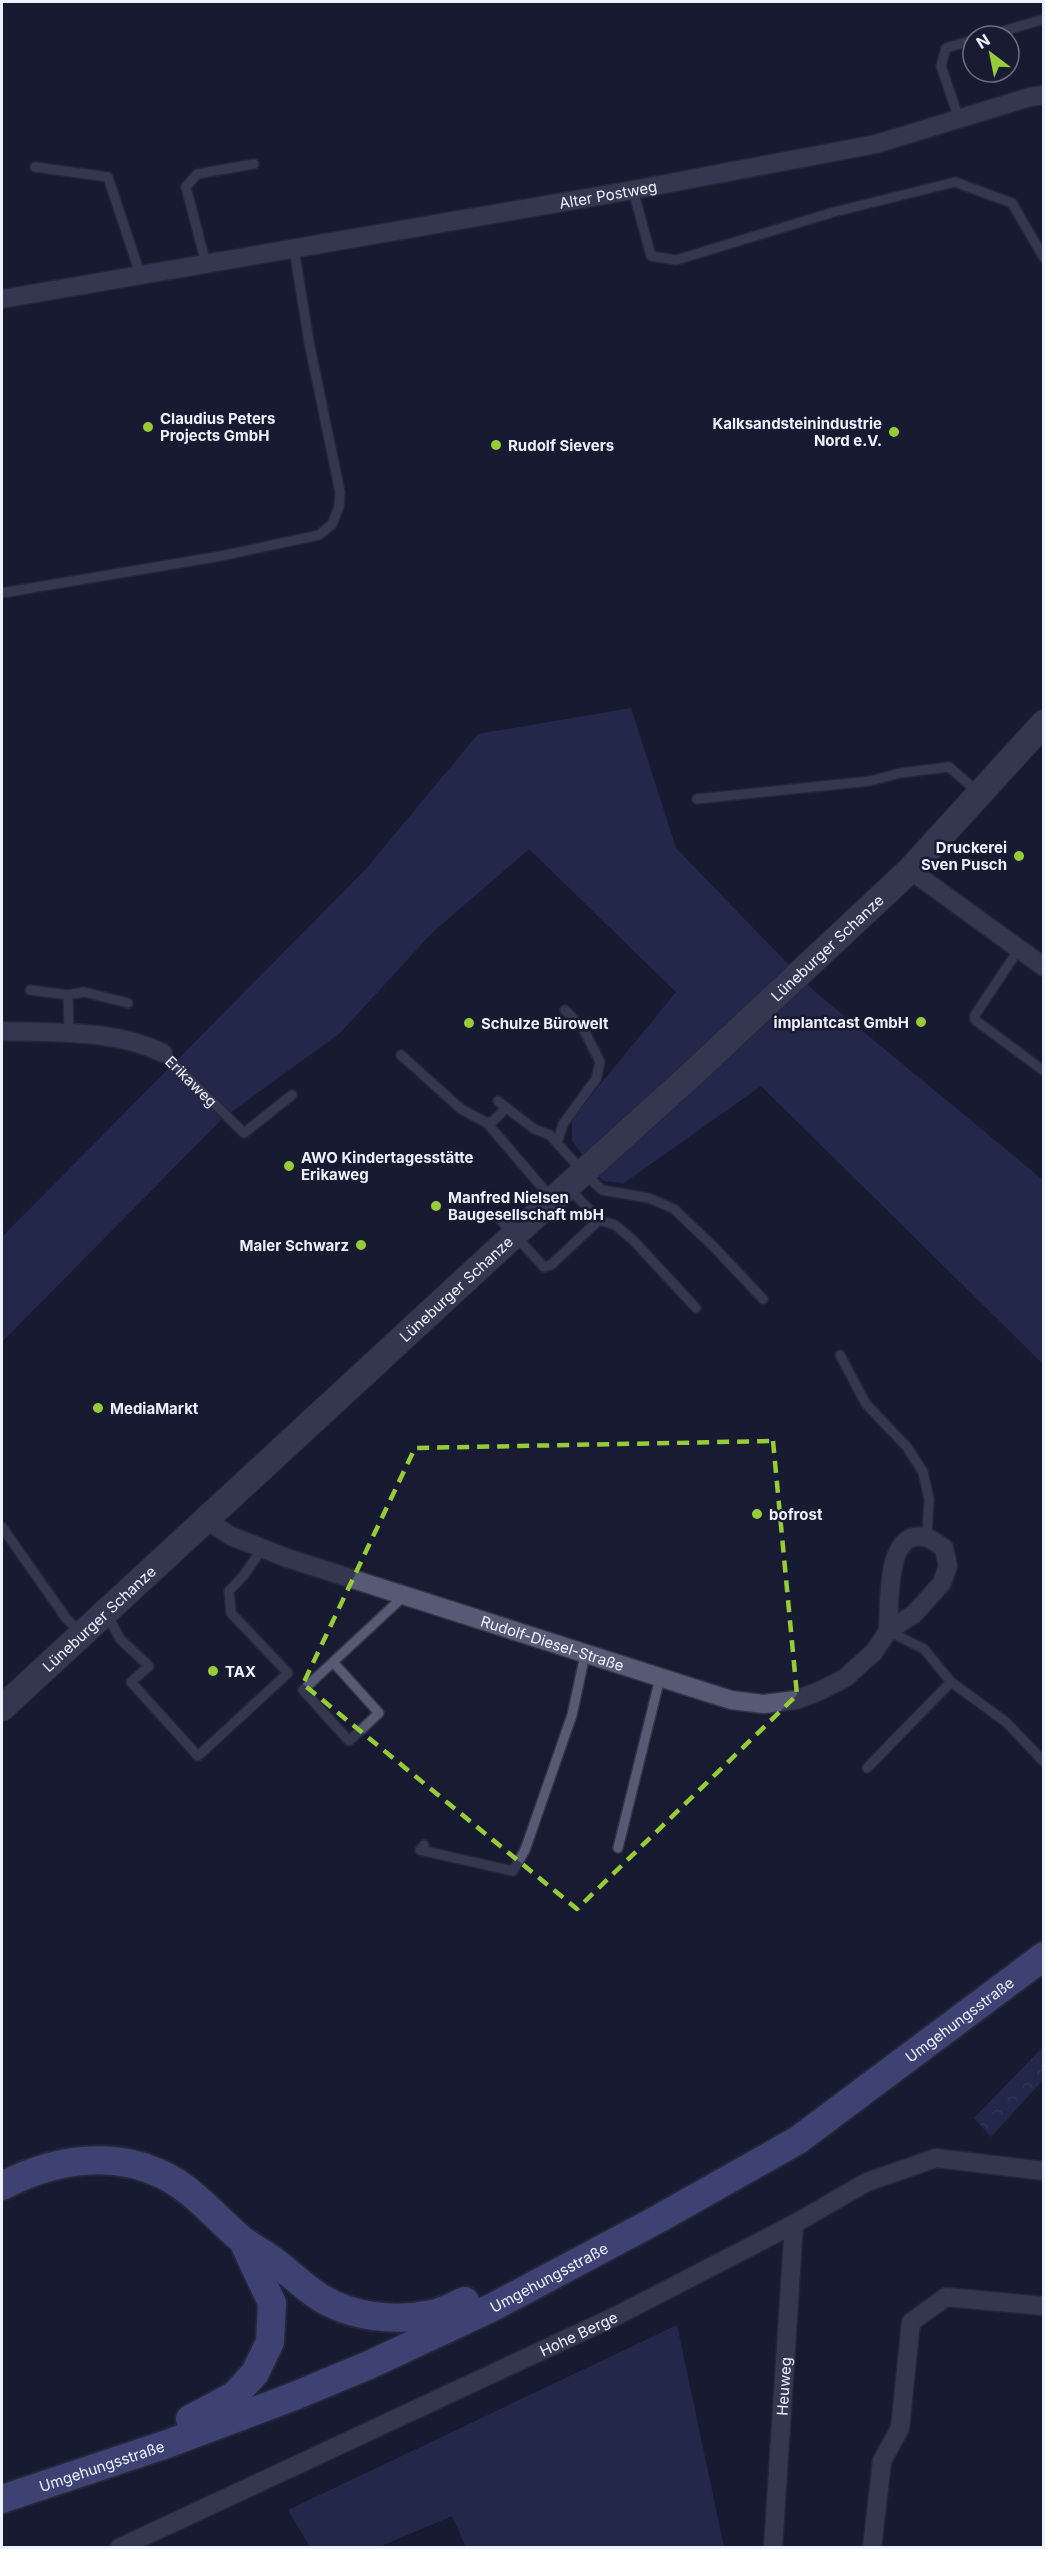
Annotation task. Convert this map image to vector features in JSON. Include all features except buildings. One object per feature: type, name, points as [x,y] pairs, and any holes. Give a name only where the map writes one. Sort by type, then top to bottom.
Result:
[{"type":"main road","name":"Umgehungsstraße","points":[[2,2499],[167,2444],[369,2365],[493,2307],[660,2218],[798,2140],[1044,1956]]},
{"type":"main road","points":[[2,2186],[18,2177],[73,2161],[92,2159],[131,2163],[165,2176],[205,2206],[242,2239],[329,2302],[353,2312],[394,2318],[434,2314],[660,2218]]},
{"type":"main road","points":[[41,2487],[206,2412],[235,2395],[255,2373],[270,2342],[272,2303],[242,2239]]},
{"type":"street","name":"Alter Postweg","points":[[2,299],[633,190],[876,144],[1044,95]]},
{"type":"street","name":"Lüneburger Schanze","points":[[2,1708],[205,1519],[285,1448],[506,1226],[568,1186],[910,870],[1044,723]]},
{"type":"street","points":[[910,870],[1044,967]]},
{"type":"street","name":"Erikaweg","points":[[2,1031],[100,1034],[151,1047],[164,1053]]},
{"type":"street","name":"Rudolf-Diesel-Straße","points":[[205,1519],[231,1536],[262,1549],[585,1655],[731,1700],[764,1704],[796,1700],[845,1678],[874,1652],[888,1631],[914,1614],[942,1583],[948,1566],[944,1548],[927,1537]]},
{"type":"street","points":[[888,1631],[892,1562],[897,1549],[911,1539],[927,1537]]},
{"type":"street","name":"Hohe Berge","points":[[119,2547],[618,2315],[794,2224],[867,2182],[936,2158],[1044,2171]]},
{"type":"street","name":"Heuweg","points":[[773,2547],[794,2224]]},
{"type":"street","points":[[872,2547],[882,2461],[900,2428],[911,2322],[946,2297],[1044,2306]]},
{"type":"lane","points":[[1021,26],[1044,19]]},
{"type":"lane","points":[[959,119],[942,66],[946,48],[961,44]]},
{"type":"lane","points":[[206,264],[186,187],[197,174],[254,164]]},
{"type":"lane","points":[[34,167],[108,177],[140,274]]},
{"type":"lane","points":[[633,190],[651,256],[676,260],[834,212],[955,182],[1012,203],[1044,258]]},
{"type":"lane","points":[[2,593],[232,553],[319,535],[332,524],[339,507],[340,492],[309,342],[294,249]]},
{"type":"lane","points":[[697,799],[870,781],[900,773],[949,767],[980,793]]},
{"type":"lane","points":[[1019,949],[975,1015],[975,1020],[1044,1071]]},
{"type":"lane","points":[[30,990],[68,995],[84,992],[128,1003]]},
{"type":"lane","points":[[68,995],[69,1033]]},
{"type":"lane","points":[[557,1143],[563,1124],[596,1079],[600,1062],[583,1028],[565,1010]]},
{"type":"lane","name":"Erikaweg","points":[[164,1053],[244,1133],[292,1095]]},
{"type":"lane","points":[[401,1056],[461,1109],[487,1123],[568,1186],[599,1220],[615,1225],[633,1240],[696,1308]]},
{"type":"lane","points":[[498,1101],[534,1129],[550,1136],[557,1143],[568,1186]]},
{"type":"lane","points":[[487,1123],[493,1121],[506,1108]]},
{"type":"lane","points":[[568,1186],[649,1198],[674,1209],[763,1299]]},
{"type":"lane","points":[[506,1226],[544,1266],[551,1265],[599,1220]]},
{"type":"lane","points":[[840,1356],[866,1404],[907,1447],[923,1472],[929,1499],[927,1537]]},
{"type":"lane","points":[[2,1527],[66,1618],[81,1634]]},
{"type":"lane","points":[[105,1611],[120,1639],[149,1666],[131,1682],[198,1756],[288,1673],[231,1613],[229,1592],[262,1549]]},
{"type":"lane","points":[[333,1662],[379,1713],[349,1741],[303,1690],[333,1662],[405,1595]]},
{"type":"lane","points":[[888,1631],[924,1649],[951,1682],[1006,1722],[1044,1762]]},
{"type":"lane","points":[[424,1845],[420,1850],[513,1871],[525,1851],[572,1715],[585,1655]]},
{"type":"lane","points":[[618,1848],[660,1678]]},
{"type":"lane","points":[[867,1768],[951,1682]]},
{"type":"highlighted area","points":[[773,1441],[797,1695],[577,1909],[303,1684],[415,1448]]},
{"type":"green space","points":[[631,708],[676,848],[814,991],[1043,1180],[1043,1364],[761,1086],[624,1183],[603,1181],[572,1141],[572,1119],[676,992],[529,849],[432,933],[340,1033],[223,1118],[2,1342],[2,1237],[364,871],[478,734]]},
{"type":"green space","points":[[1043,2047],[1043,2080],[991,2137],[974,2118]]},
{"type":"green space","points":[[677,2325],[724,2547],[466,2547],[452,2516],[379,2547],[310,2547],[288,2510]]},
{"type":"place","name":"Claudius Peters Projects GmbH","points":[[148,427]]},
{"type":"place","name":"Kalksandsteinindustrie Nord e.V.","points":[[894,432]]},
{"type":"place","name":"Rudolf Sievers","points":[[496,445]]},
{"type":"place","name":"Druckerei Sven Pusch","points":[[1019,856]]},
{"type":"place","name":"implantcast GmbH","points":[[921,1022]]},
{"type":"place","name":"Schulze Bürowelt","points":[[469,1023]]},
{"type":"place","name":"AWO Kindertagesstätte Erikaweg","points":[[289,1166]]},
{"type":"place","name":"Manfred Nielsen Baugesellschaft mbH","points":[[436,1206]]},
{"type":"place","name":"Maler Schwarz","points":[[361,1245]]},
{"type":"place","name":"MediaMarkt","points":[[98,1408]]},
{"type":"place","name":"bofrost","points":[[757,1514]]},
{"type":"place","name":"TAX","points":[[213,1671]]}]
